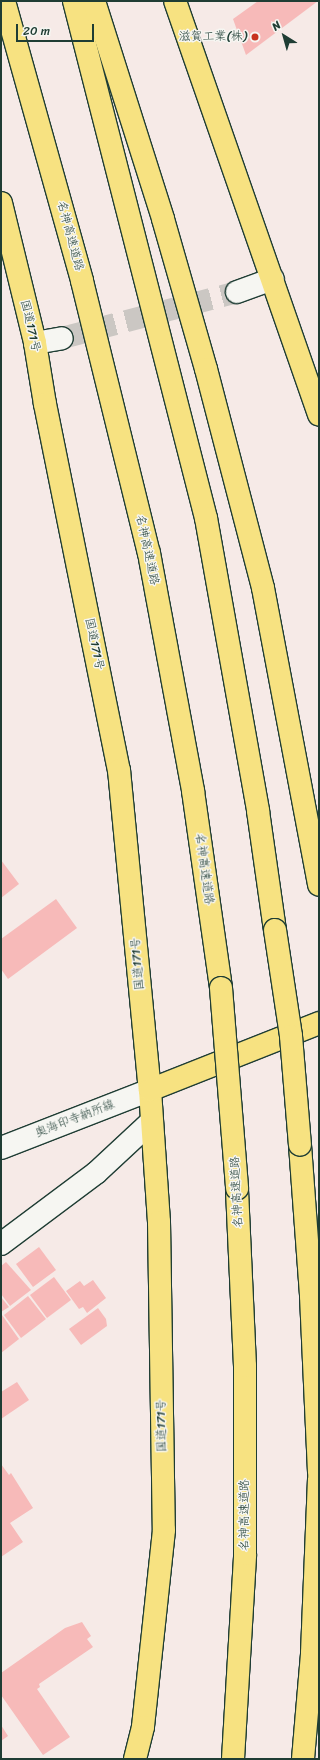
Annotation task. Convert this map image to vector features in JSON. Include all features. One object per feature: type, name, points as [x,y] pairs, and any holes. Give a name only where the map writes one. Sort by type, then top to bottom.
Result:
[{"type":"highway","name":"名神高速道路","points":[[4,1],[82,281],[149,553],[193,791],[221,988],[237,1188],[245,1366],[245,1554],[233,1759]]},
{"type":"highway","points":[[74,1],[206,518],[258,811],[291,1036],[311,1296],[319,1473]]},
{"type":"highway","points":[[94,1],[168,234],[206,369],[263,588],[319,885]]},
{"type":"highway","points":[[175,1],[273,279],[319,415]]},
{"type":"highway","name":"国道171号","points":[[1,203],[35,343],[45,404],[120,770],[150,1090],[158,1222],[164,1530],[143,1727],[135,1759]]},
{"type":"highway","points":[[150,1090],[319,1023]]},
{"type":"highway","points":[[303,1759],[312,1653],[319,1479]]},
{"type":"street","points":[[237,292],[273,279]]},
{"type":"street","points":[[35,343],[62,338]]},
{"type":"street","name":"奥海印寺納所線","points":[[1,1148],[150,1090]]},
{"type":"street","points":[[1,1244],[96,1174],[152,1121]]},
{"type":"building","name":"滋賀工業(株)","points":[[258,1],[318,1],[246,55],[233,19]]},
{"type":"building","points":[[1,860],[19,884],[1,898]]},
{"type":"building","points":[[56,899],[77,928],[8,979],[1,969],[1,939]]},
{"type":"building","points":[[39,1247],[56,1270],[33,1287],[16,1264]]},
{"type":"building","points":[[6,1262],[31,1290],[10,1306],[1,1294],[1,1266]]},
{"type":"building","points":[[54,1277],[71,1300],[47,1318],[30,1295]]},
{"type":"building","points":[[93,1280],[106,1298],[87,1313],[83,1307],[79,1309],[66,1291],[80,1281],[84,1286]]},
{"type":"building","points":[[28,1296],[46,1319],[21,1338],[4,1315]]},
{"type":"building","points":[[1,1297],[9,1307],[1,1312]]},
{"type":"building","points":[[98,1308],[106,1319],[107,1326],[81,1345],[69,1329]]},
{"type":"building","points":[[2,1315],[19,1339],[1,1353],[1,1316]]},
{"type":"building","points":[[17,1382],[29,1400],[1,1419],[1,1392]]},
{"type":"building","points":[[1,1464],[9,1475],[11,1473],[33,1508],[10,1523],[23,1542],[1,1557]]},
{"type":"building","points":[[82,1622],[91,1636],[87,1639],[93,1647],[39,1684],[40,1687],[37,1689],[70,1737],[43,1755],[1,1695],[1,1673],[65,1628]]},
{"type":"building","points":[[1,1725],[8,1736],[1,1741]]},
{"type":"tunnel","points":[[62,338],[237,292]]},
{"type":"place","name":"滋賀工業(株)","points":[[255,37]]}]
